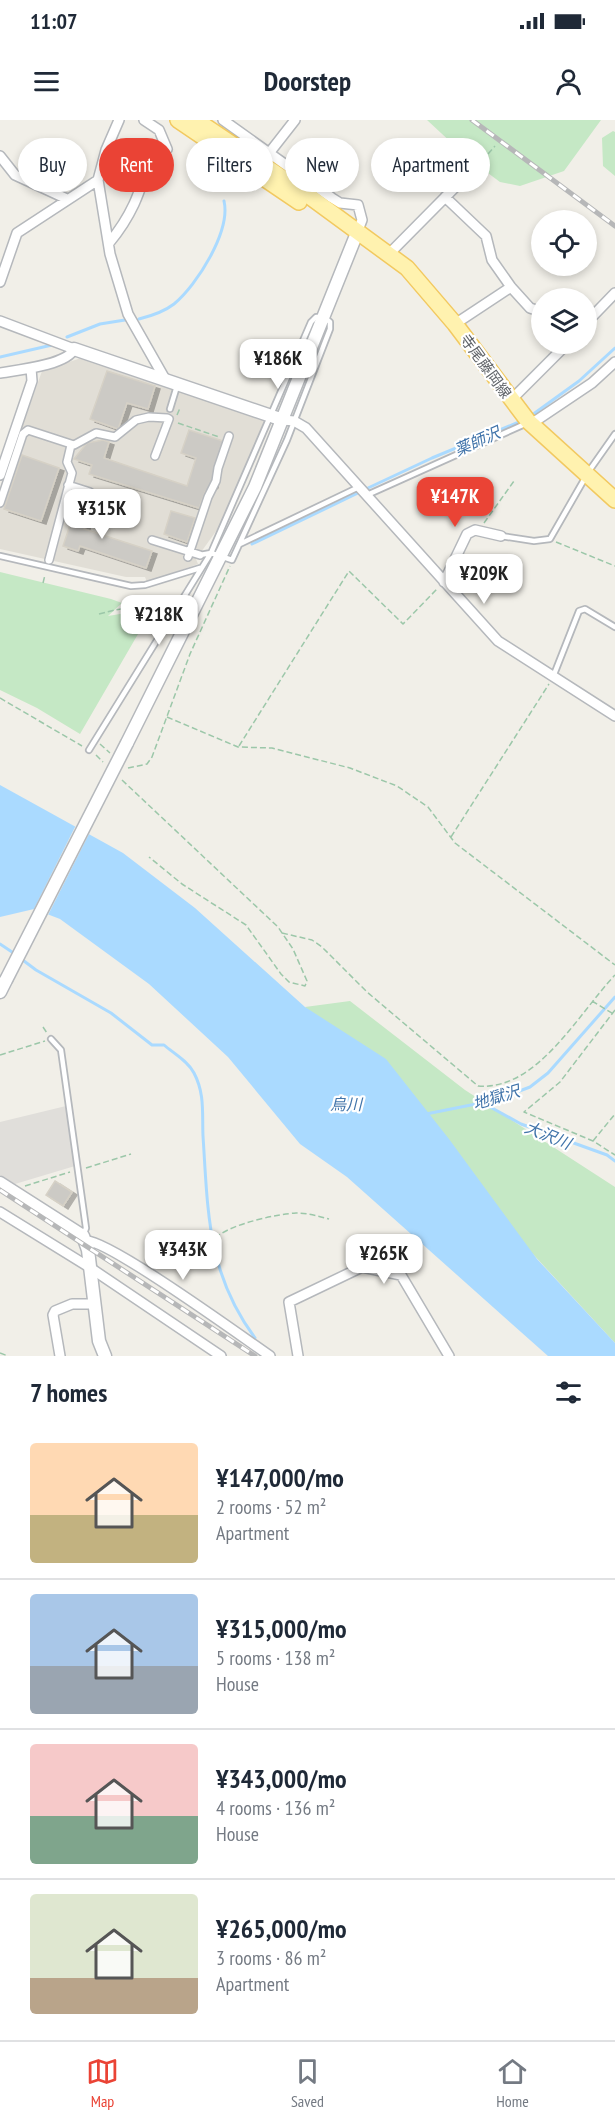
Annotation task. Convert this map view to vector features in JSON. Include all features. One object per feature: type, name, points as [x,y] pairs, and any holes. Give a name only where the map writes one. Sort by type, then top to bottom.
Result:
[{"type":"main road","name":"寺尾藤岡線","points":[[178,120],[328,221],[357,233]]},
{"type":"main road","name":"寺尾藤岡線","points":[[196,120],[302,191],[389,254],[419,280],[530,423],[615,500]]},
{"type":"street","points":[[112,138],[119,120]]},
{"type":"street","points":[[144,120],[159,130],[162,138]]},
{"type":"street","points":[[223,120],[249,138]]},
{"type":"street","points":[[273,148],[295,120]]},
{"type":"street","points":[[0,156],[15,175],[67,199]]},
{"type":"street","points":[[99,176],[109,243],[128,314],[165,379]]},
{"type":"street","points":[[0,282],[17,233],[98,180]]},
{"type":"street","points":[[109,243],[121,229],[138,192]]},
{"type":"street","points":[[0,992],[221,557],[255,487],[283,419],[362,220],[358,205],[340,203],[325,192]]},
{"type":"street","points":[[389,254],[450,192]]},
{"type":"street","points":[[445,197],[486,236],[492,260],[531,308]]},
{"type":"street","points":[[455,324],[512,287]]},
{"type":"street","points":[[597,312],[615,293]]},
{"type":"street","points":[[0,321],[74,349],[306,428],[498,641],[615,716]]},
{"type":"street","points":[[0,373],[31,368],[66,358],[74,349]]},
{"type":"street","points":[[511,400],[557,354]]},
{"type":"street","points":[[530,423],[592,382],[615,362]]},
{"type":"street","points":[[0,475],[32,381],[31,368]]},
{"type":"street","points":[[0,503],[25,431],[33,431],[71,445],[78,444],[96,433],[116,437],[136,420],[158,416],[169,419],[155,456]]},
{"type":"street","points":[[189,554],[208,497],[216,481],[228,438]]},
{"type":"street","points":[[0,439],[11,441]]},
{"type":"street","points":[[48,563],[63,513],[61,505],[72,473],[67,462],[71,445]]},
{"type":"street","points":[[68,485],[90,492]]},
{"type":"street","points":[[444,582],[467,534],[478,531],[501,536]]},
{"type":"street","points":[[152,540],[189,554],[200,555]]},
{"type":"street","points":[[2,1186],[84,1239],[100,1244],[135,1265],[270,1356]]},
{"type":"street","points":[[0,1212],[90,1267],[221,1356]]},
{"type":"street","points":[[84,1239],[90,1267],[100,1347],[105,1356]]},
{"type":"street","points":[[298,1356],[289,1302],[362,1267],[401,1275],[449,1356]]},
{"type":"street","points":[[60,1356],[53,1315],[55,1311],[72,1304],[94,1304]]},
{"type":"lane","points":[[170,409],[178,383]]},
{"type":"lane","points":[[240,544],[283,419]]},
{"type":"lane","points":[[366,495],[530,423]]},
{"type":"lane","points":[[501,536],[534,541],[550,539],[586,475],[615,434]]},
{"type":"lane","points":[[0,556],[48,563],[138,586],[200,568],[240,544],[359,487]]},
{"type":"lane","points":[[200,555],[221,557]]},
{"type":"lane","points":[[89,750],[200,568]]},
{"type":"lane","points":[[553,677],[579,610],[585,609],[615,627]]},
{"type":"lane","points":[[51,1039],[61,1050],[86,1228],[84,1239]]},
{"type":"path","points":[[490,151],[495,146]]},
{"type":"path","points":[[180,408],[175,422],[228,438]]},
{"type":"path","points":[[478,531],[514,481]]},
{"type":"path","points":[[550,539],[615,567]]},
{"type":"path","points":[[128,768],[147,764],[152,757],[221,557]]},
{"type":"path","points":[[43,583],[48,563]]},
{"type":"path","points":[[238,747],[349,571],[403,624],[444,582]]},
{"type":"path","points":[[99,614],[128,607],[145,609],[167,623]]},
{"type":"path","points":[[450,837],[553,677]]},
{"type":"path","points":[[0,698],[89,750],[106,765]]},
{"type":"path","points":[[167,717],[238,747],[272,748],[350,768],[397,786],[428,807],[450,837],[615,965]]},
{"type":"path","points":[[95,740],[111,754]]},
{"type":"path","points":[[122,780],[254,903],[281,933],[302,967],[307,981],[305,986],[289,982],[281,974],[246,925],[182,884],[149,857]]},
{"type":"path","points":[[281,933],[312,940],[322,947],[367,992],[478,1086],[510,1082],[531,1071],[545,1059],[615,975]]},
{"type":"path","points":[[591,1001],[613,1013]]},
{"type":"path","points":[[615,1010],[560,1082],[524,1112],[593,1141],[615,1155]]},
{"type":"path","points":[[0,1056],[51,1039]]},
{"type":"path","points":[[593,1141],[615,1114]]},
{"type":"path","points":[[135,1265],[154,1254],[218,1236],[228,1229],[289,1214],[311,1214],[329,1219]]},
{"type":"path","points":[[0,1353],[8,1356]]},
{"type":"shaded area","points":[[81,358],[264,420],[265,427],[227,516],[196,559],[198,564],[147,582],[145,577],[126,577],[0,549],[0,489],[42,371]]},
{"type":"shaded area","points":[[66,1106],[75,1166],[15,1184],[0,1175],[0,1122]]},
{"type":"green space","points":[[427,120],[601,120],[564,171],[520,186],[500,182],[490,175],[490,138],[446,138]]},
{"type":"green space","points":[[615,132],[615,176],[603,166],[602,138]]},
{"type":"green space","points":[[0,572],[111,599],[122,603],[108,616],[132,612],[145,622],[80,734],[37,708],[0,690]]},
{"type":"green space","points":[[350,1001],[465,1090],[615,1187],[615,1343],[305,1007]]},
{"type":"water","name":"烏川","points":[[0,785],[123,853],[195,908],[305,1007],[386,1059],[449,1139],[537,1259],[615,1343],[615,1356],[548,1356],[347,1177],[300,1144],[228,1057],[149,984],[60,919],[34,909],[0,917]]},
{"type":"pier","points":[[76,825],[90,832],[47,917],[32,913]]},
{"type":"building","points":[[107,371],[155,386],[148,409],[127,403],[118,429],[90,419]]},
{"type":"building","points":[[189,430],[223,441],[215,466],[213,485],[205,492],[199,508],[89,474],[92,465],[74,459],[87,443],[103,440],[109,442],[104,458],[187,486],[196,458],[181,453]]},
{"type":"building","points":[[22,455],[59,468],[41,521],[4,509]]},
{"type":"building","points":[[78,501],[92,506],[84,529],[152,551],[146,568],[80,546],[78,551],[63,546]]},
{"type":"building","points":[[171,511],[195,518],[187,542],[164,534]]},
{"type":"building","points":[[55,1181],[72,1192],[63,1206],[46,1195]]},
{"type":"waterway","points":[[139,319],[158,313],[174,304],[202,271],[222,227],[225,213],[224,201]]},
{"type":"waterway","points":[[67,337],[100,324],[125,320]]},
{"type":"waterway","points":[[0,357],[52,345]]},
{"type":"waterway","name":"薬師沢","points":[[532,415],[579,381],[615,348]]},
{"type":"waterway","name":"薬師沢","points":[[368,488],[432,458],[519,422]]},
{"type":"waterway","name":"薬師沢","points":[[252,544],[358,493]]},
{"type":"waterway","points":[[0,944],[15,954]]},
{"type":"waterway","points":[[20,958],[36,970],[111,1013],[152,1045],[164,1045],[191,1069],[198,1081],[203,1111],[206,1190],[213,1241],[227,1290],[255,1338]]},
{"type":"waterway","name":"地獄沢","points":[[426,1114],[496,1100],[530,1087],[548,1073],[615,997]]},
{"type":"waterway","name":"大沢川","points":[[483,1103],[521,1124],[607,1155],[615,1161]]},
{"type":"railway","points":[[472,120],[615,226]]},
{"type":"railway","points":[[0,1190],[255,1356]]}]
